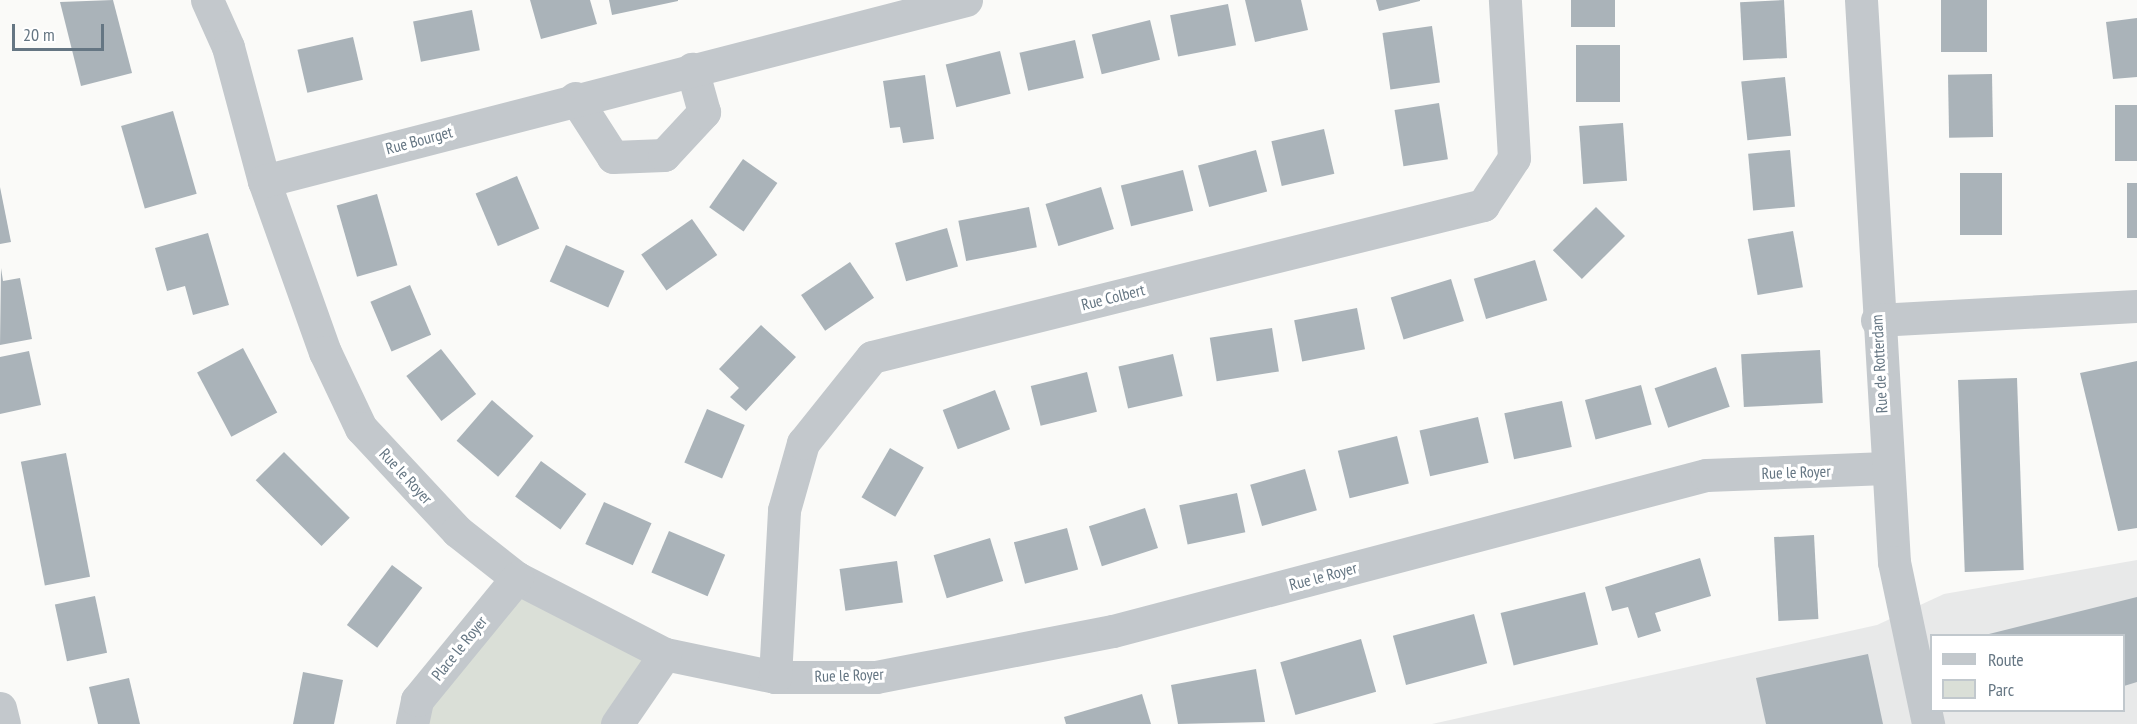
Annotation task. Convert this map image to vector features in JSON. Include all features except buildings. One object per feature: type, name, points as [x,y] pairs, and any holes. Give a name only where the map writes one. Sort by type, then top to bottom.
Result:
[{"type":"street","name":"Rue le Royer","points":[[207,0],[228,47],[264,181],[325,352],[361,428],[457,531],[517,578],[665,654],[775,677],[876,677],[1113,630],[1706,476],[1886,468]]},
{"type":"street","name":"Rue Bourget","points":[[264,181],[575,98],[966,0]]},
{"type":"street","name":"Rue Colbert","points":[[775,677],[784,510],[803,443],[872,357],[1483,205],[1514,158],[1505,0]]},
{"type":"street","name":"Rue de Rotterdam","points":[[1862,0],[1876,320],[1886,468],[1901,615],[1928,724]]},
{"type":"street","points":[[575,98],[613,157],[664,155],[704,112],[692,69]]},
{"type":"street","points":[[1876,320],[2137,306]]},
{"type":"street","name":"Place le Royer","points":[[412,724],[417,700],[517,578]]},
{"type":"street","points":[[617,724],[665,654]]},
{"type":"street","points":[[0,708],[4,724]]},
{"type":"shaded area","points":[[2137,560],[2137,724],[1432,724],[1877,625],[1944,594]]},
{"type":"green space","points":[[517,578],[665,654],[617,724],[412,724]]}]
